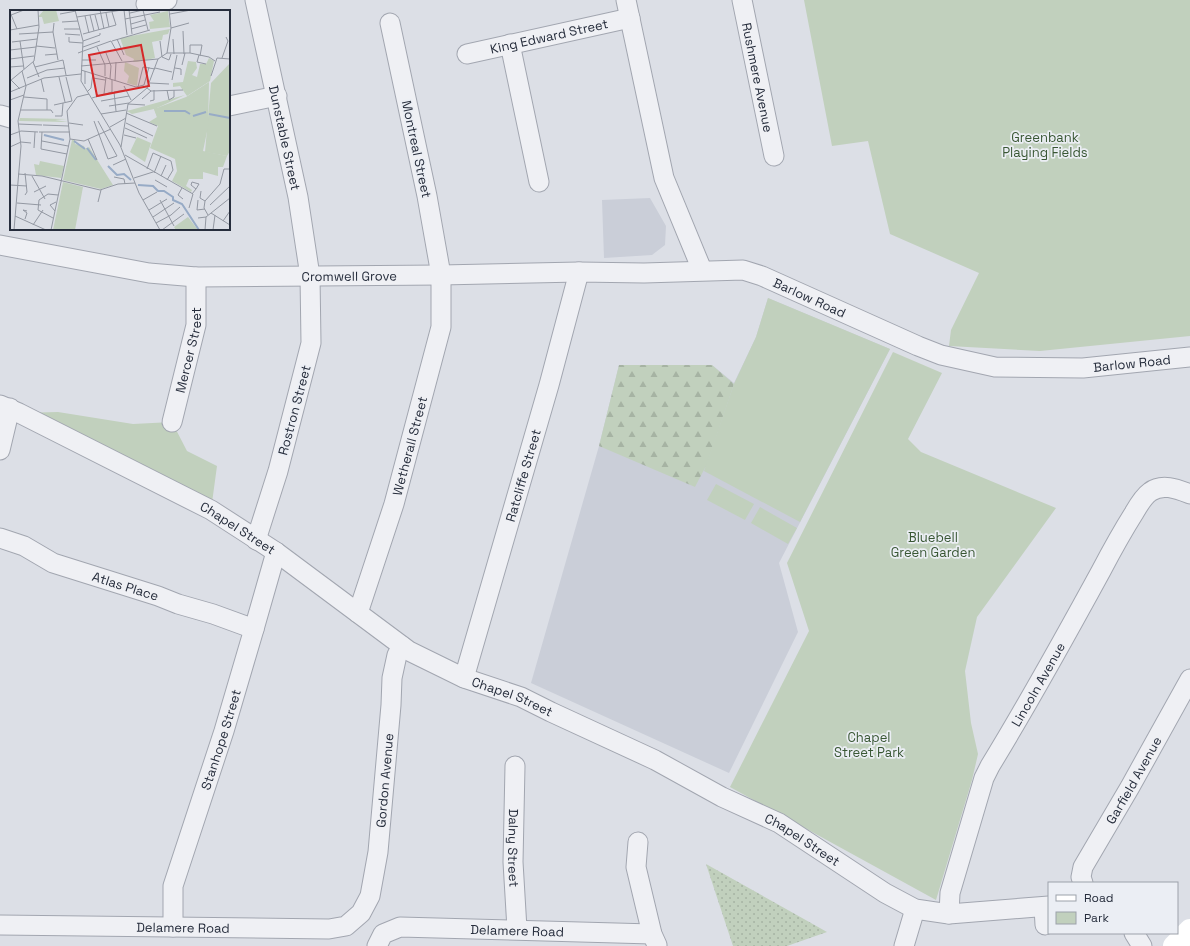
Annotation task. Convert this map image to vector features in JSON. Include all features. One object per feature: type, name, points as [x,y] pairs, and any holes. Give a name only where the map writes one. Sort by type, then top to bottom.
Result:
[{"type":"main road","points":[[1174,946],[1190,930]]},
{"type":"street","points":[[146,4],[167,0]]},
{"type":"street","name":"Dunstable Street","points":[[255,0],[298,197],[310,276]]},
{"type":"street","name":"Rushmere Avenue","points":[[742,0],[774,156]]},
{"type":"street","points":[[628,9],[664,178],[702,270]]},
{"type":"street","name":"King Edward Street","points":[[467,54],[510,44],[628,9]]},
{"type":"street","name":"Montreal Street","points":[[390,23],[427,196],[441,275]]},
{"type":"street","points":[[510,44],[539,182]]},
{"type":"street","points":[[230,106],[277,96]]},
{"type":"street","points":[[0,115],[10,118]]},
{"type":"street","name":"Cromwell Grove","points":[[0,245],[148,273],[196,277],[579,272],[644,273],[702,270]]},
{"type":"street","name":"Barlow Road","points":[[702,270],[743,270],[762,276],[918,346],[941,355],[994,367],[1083,368],[1190,357]]},
{"type":"street","name":"Ratcliffe Street","points":[[464,678],[549,385],[579,272]]},
{"type":"street","name":"Wetherall Street","points":[[358,613],[394,504],[441,327],[441,275]]},
{"type":"street","name":"Rostron Street","points":[[256,540],[278,471],[311,343],[310,276]]},
{"type":"street","name":"Mercer Street","points":[[172,422],[196,325],[196,277]]},
{"type":"street","points":[[1,443],[5,406]]},
{"type":"street","name":"Chapel Street","points":[[5,406],[211,510],[276,552],[402,646],[464,678],[521,697],[536,704],[655,760],[722,797],[779,823],[886,893],[915,909],[949,914],[1046,913]]},
{"type":"street","name":"Lincoln Avenue","points":[[949,914],[950,893],[984,778],[990,766],[1034,693],[1123,531],[1142,500],[1155,488],[1165,487],[1182,491]]},
{"type":"street","name":"Atlas Place","points":[[0,538],[24,546],[53,563],[213,614],[254,629]]},
{"type":"street","name":"Stanhope Street","points":[[173,927],[173,886],[224,731],[276,552]]},
{"type":"street","name":"Gordon Avenue","points":[[361,913],[370,896],[374,875],[390,720],[392,678],[396,655],[402,646]]},
{"type":"street","name":"Garfield Avenue","points":[[1083,882],[1081,877],[1083,867],[1130,787],[1190,679]]},
{"type":"street","name":"Dalny Street","points":[[515,766],[513,862],[517,929]]},
{"type":"street","points":[[638,842],[636,867],[655,940]]},
{"type":"street","points":[[904,946],[915,909]]},
{"type":"street","name":"Delamere Road","points":[[0,925],[329,929],[346,926],[361,913]]},
{"type":"street","name":"Delamere Road","points":[[380,940],[400,927],[517,929],[655,940]]},
{"type":"street","points":[[1135,934],[1142,946]]},
{"type":"shaded area","points":[[650,198],[666,226],[665,245],[652,255],[604,258],[602,200]]},
{"type":"shaded area","points":[[768,298],[890,349],[779,563],[798,632],[729,773],[531,683],[599,446],[619,365],[712,365],[734,383],[756,337]]},
{"type":"green space","name":"Greenbank Playing Fields","points":[[804,0],[1190,0],[1190,336],[1040,351],[949,346],[951,330],[979,273],[890,234],[868,141],[832,146]]},
{"type":"green space","points":[[768,298],[890,349],[800,522],[704,471],[734,384],[756,337]]},
{"type":"green space","name":"Chapel Street Park","points":[[893,352],[942,373],[908,439],[921,452],[1056,508],[977,617],[965,671],[971,723],[978,754],[972,780],[936,900],[730,787],[809,631],[787,563]]},
{"type":"green space","points":[[619,365],[712,365],[734,384],[707,464],[695,487],[599,446]]},
{"type":"green space","points":[[58,412],[133,424],[172,422],[187,451],[217,466],[211,510],[19,413]]},
{"type":"green space","points":[[716,484],[754,504],[745,520],[707,500]]},
{"type":"green space","points":[[760,507],[797,528],[788,544],[751,523]]},
{"type":"green space","points":[[706,864],[827,932],[787,946],[733,946]]},
{"type":"park label","name":"Bluebell Green Garden","points":[[933,544]]}]
